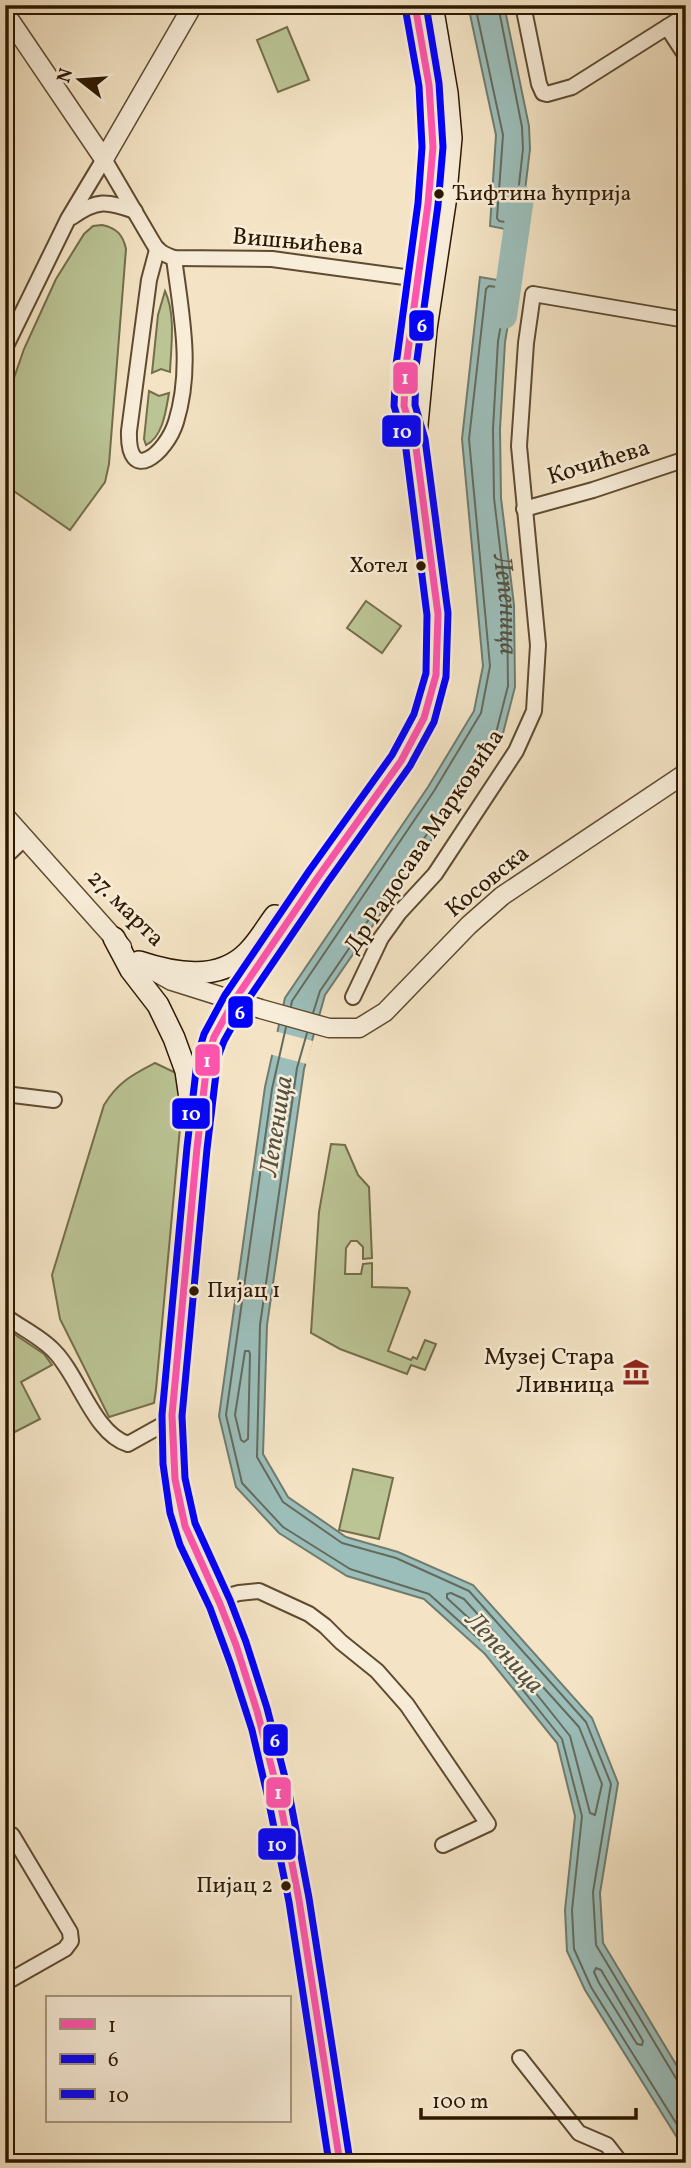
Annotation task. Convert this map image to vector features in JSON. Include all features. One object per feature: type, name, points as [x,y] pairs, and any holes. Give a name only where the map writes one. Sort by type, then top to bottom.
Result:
[{"type":"main road","points":[[340,2163],[280,1798],[252,1696],[218,1599],[190,1541],[181,1513],[171,1450],[172,1420],[197,1148],[208,1055],[214,1037],[234,1002],[318,877],[401,761],[418,732],[432,694],[437,664],[438,614],[415,440],[407,417],[405,398],[406,366],[433,168],[429,85],[415,5]]},
{"type":"main road","points":[[415,440],[426,329],[445,204],[451,138],[447,93],[432,5]]},
{"type":"main road","points":[[139,962],[159,969],[198,973],[216,970],[236,962],[248,952],[288,902],[318,877]]},
{"type":"main road","points":[[114,937],[131,970],[158,1005],[174,1038],[186,1071],[197,1148]]},
{"type":"street","points":[[6,344],[68,219],[193,5]]},
{"type":"street","points":[[523,5],[541,90],[547,94],[572,87],[686,15]]},
{"type":"street","points":[[5,13],[104,159],[157,250],[174,258],[185,335],[181,401],[177,421],[167,442],[155,457],[141,461],[130,452],[129,431],[147,294],[157,250]]},
{"type":"street","points":[[667,27],[686,56]]},
{"type":"street","points":[[68,219],[87,206],[96,204],[112,203],[135,211]]},
{"type":"street","name":"Вишњићева","points":[[174,258],[272,259],[418,279]]},
{"type":"street","name":"Др Радосава Марковића","points":[[353,997],[381,938],[399,913],[435,874],[516,751],[531,720],[536,701],[538,645],[519,463],[526,343],[533,294],[686,320]]},
{"type":"street","name":"Кочићева","points":[[524,509],[593,490],[686,459]]},
{"type":"street","name":"Косовска","points":[[261,1009],[329,1028],[359,1028],[375,1020],[397,1001],[469,925],[502,896],[686,773]]},
{"type":"street","name":"27. марта","points":[[5,816],[139,962],[172,981],[261,1009]]},
{"type":"street","points":[[5,858],[25,838]]},
{"type":"street","points":[[5,1094],[54,1100]]},
{"type":"street","points":[[5,1316],[54,1351],[105,1429],[121,1442],[128,1444],[172,1420]]},
{"type":"street","points":[[218,1599],[259,1591],[296,1608],[326,1626],[383,1677],[407,1705],[488,1824],[443,1845]]},
{"type":"street","points":[[5,1983],[65,1949],[71,1941],[70,1932],[12,1835]]},
{"type":"street","points":[[520,2058],[579,2133],[607,2145],[621,2163]]},
{"type":"green space","points":[[287,27],[309,80],[278,92],[257,40]]},
{"type":"green space","points":[[102,225],[119,233],[126,249],[109,464],[105,482],[70,530],[5,485],[5,404],[24,349],[56,279],[84,234],[93,226]]},
{"type":"green space","points":[[165,291],[172,320],[170,372],[161,369],[152,373],[158,315]]},
{"type":"green space","points":[[149,391],[159,396],[169,393],[160,430],[146,445],[144,439]]},
{"type":"green space","points":[[366,601],[401,626],[382,653],[347,628]]},
{"type":"green space","points":[[155,1063],[176,1073],[182,1106],[156,1389],[154,1403],[109,1417],[60,1319],[52,1275],[104,1105],[126,1080]]},
{"type":"green space","points":[[331,1144],[345,1145],[358,1175],[369,1187],[372,1258],[363,1259],[363,1247],[357,1241],[351,1241],[346,1248],[345,1274],[361,1274],[363,1264],[372,1263],[372,1287],[407,1288],[410,1292],[388,1351],[411,1360],[413,1357],[417,1359],[425,1340],[436,1344],[425,1370],[411,1365],[407,1374],[340,1349],[311,1333],[319,1212]]},
{"type":"green space","points":[[5,1328],[44,1354],[52,1365],[21,1382],[40,1419],[5,1437]]},
{"type":"green space","points":[[353,1469],[393,1478],[379,1539],[339,1530]]},
{"type":"water","points":[[468,5],[504,5],[529,126],[530,149],[520,232],[490,226],[496,135]]},
{"type":"water","points":[[480,277],[515,283],[505,342],[500,429],[501,498],[514,605],[515,687],[502,737],[325,995],[304,1069],[267,1325],[263,1454],[288,1497],[346,1537],[398,1552],[473,1585],[592,1718],[618,1783],[600,1893],[603,1943],[686,2081],[686,2152],[585,1990],[567,1951],[565,1910],[575,1816],[557,1743],[485,1654],[424,1599],[347,1576],[279,1533],[236,1487],[219,1416],[265,1087],[285,998],[428,787],[474,711],[483,666],[462,439]]},
{"type":"pier","points":[[274,1031],[313,1041],[307,1064],[269,1054]]},
{"type":"waterway","name":"Лепеница","points":[[504,316],[521,198]]},
{"type":"transit line","name":"1","points":[[340,2163],[299,1900],[279,1796],[257,1711],[236,1645],[185,1526],[175,1479],[172,1415],[197,1148],[208,1055],[214,1037],[234,1001],[318,877],[401,761],[424,718],[436,675],[438,614],[415,440],[404,406],[406,366],[433,147],[429,85],[415,5]]},
{"type":"transit line","name":"6","points":[[350,2161],[309,1898],[289,1793],[267,1708],[246,1642],[195,1523],[185,1478],[182,1416],[218,1057],[243,1007],[410,766],[434,722],[446,677],[448,613],[425,439],[415,405],[416,367],[438,205],[443,147],[439,83],[426,5]]},
{"type":"transit line","name":"10","points":[[329,2163],[289,1902],[268,1798],[252,1730],[231,1665],[210,1608],[180,1545],[170,1513],[163,1464],[162,1415],[187,1147],[198,1054],[204,1034],[225,995],[392,755],[414,714],[426,673],[427,615],[405,442],[394,406],[396,365],[418,203],[422,147],[419,86],[405,7]]},
{"type":"place","name":"Ћифтина ћуприја","points":[[439,194]]},
{"type":"place","name":"Хотел","points":[[421,566]]},
{"type":"place","name":"Пијац 1","points":[[194,1291]]},
{"type":"place","name":"Музеј Стара Ливница","points":[[636,1372]]},
{"type":"place","name":"Пијац 2","points":[[286,1886]]}]
